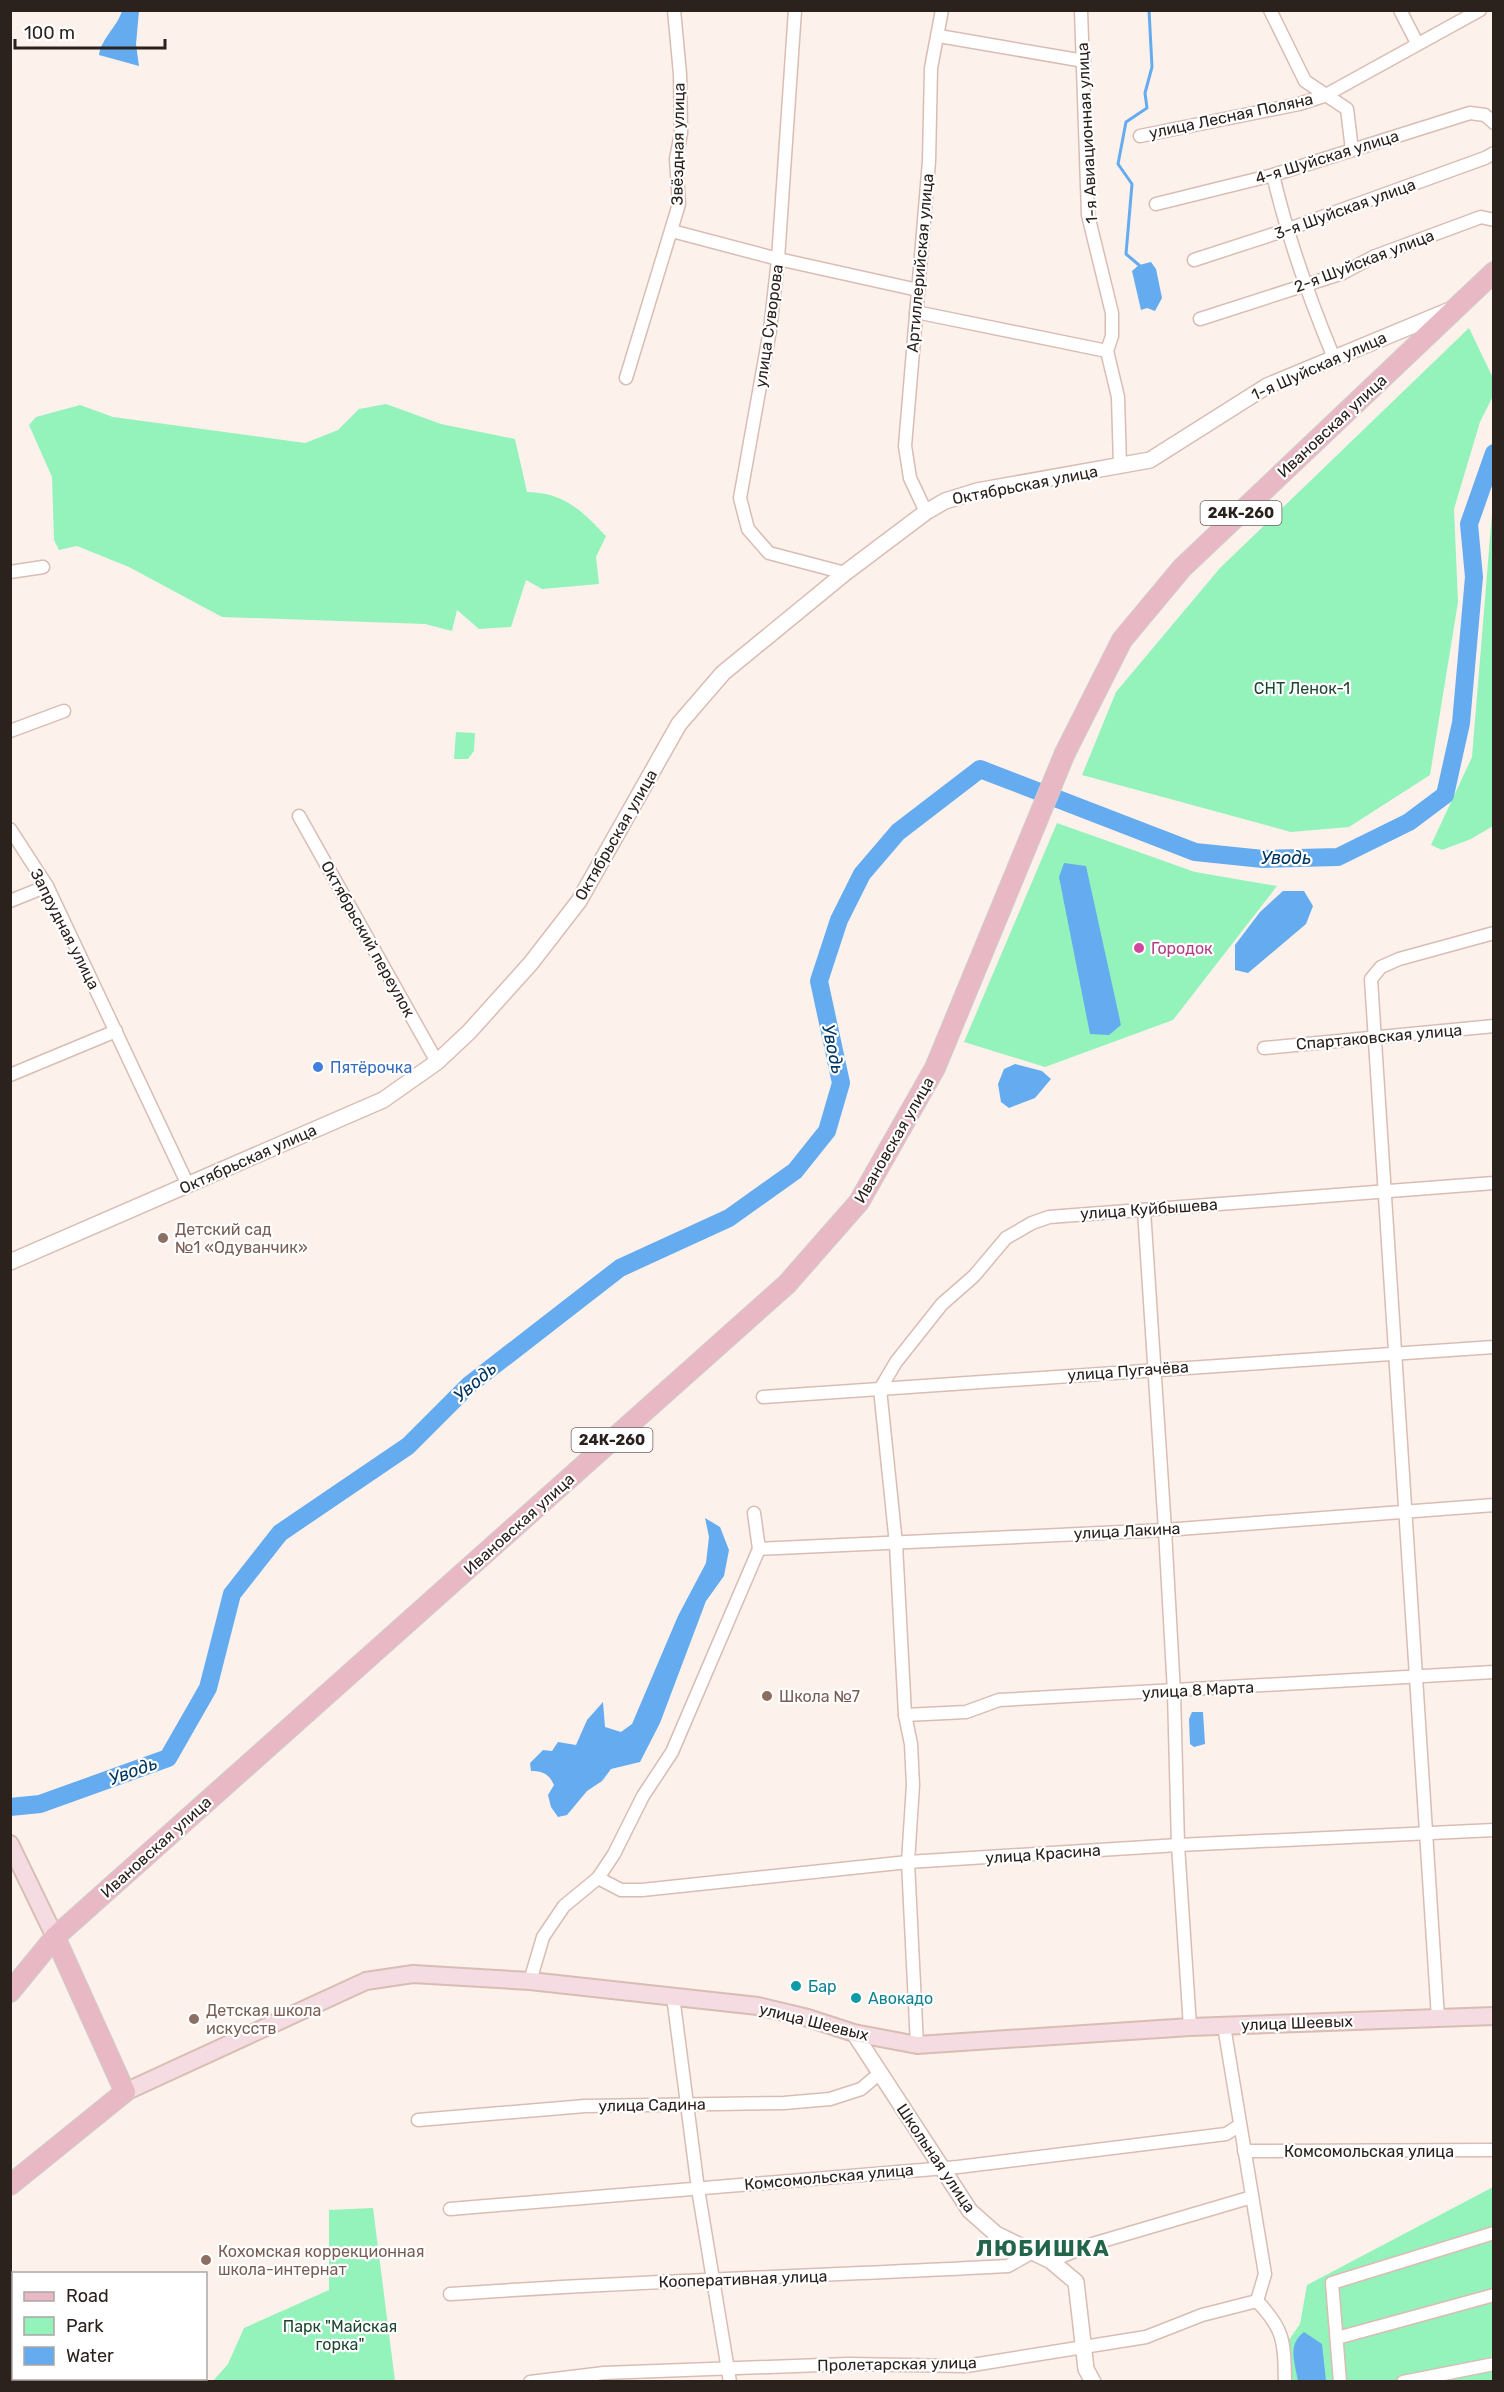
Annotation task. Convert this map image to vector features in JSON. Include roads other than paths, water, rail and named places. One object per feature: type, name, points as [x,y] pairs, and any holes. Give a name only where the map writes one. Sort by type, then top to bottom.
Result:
[{"type":"main road","name":"24К-260","points":[[1459,306],[1494,272]]},
{"type":"main road","name":"Ивановская улица","points":[[10,1992],[55,1937],[787,1284],[859,1202],[935,1068],[1065,753],[1122,640],[1182,568],[1459,306]]},
{"type":"main road","points":[[10,1844],[55,1937],[124,2092],[10,2185]]},
{"type":"main road","name":"улица Шеевых","points":[[124,2092],[366,1981],[413,1974],[530,1981],[673,1996],[774,2010],[854,2033],[917,2045],[1190,2027],[1494,2016]]},
{"type":"street","name":"Звёздная улица","points":[[626,378],[679,204],[676,159],[681,133],[680,74],[674,10]]},
{"type":"street","name":"улица Суворова","points":[[795,10],[778,259],[770,330],[741,498],[748,529],[769,553],[845,573]]},
{"type":"street","name":"Артиллерийская улица","points":[[926,512],[910,478],[905,446],[929,161],[931,68],[939,36],[942,10]]},
{"type":"street","name":"1-я Авиационная улица","points":[[1081,10],[1088,215],[1112,313],[1112,336],[1107,351],[1118,397],[1120,466]]},
{"type":"street","points":[[1270,10],[1305,81],[1324,96],[1347,109],[1352,150]]},
{"type":"street","points":[[1400,10],[1417,43]]},
{"type":"street","name":"улица Лесная Поляна","points":[[1140,136],[1299,104],[1324,96],[1480,10]]},
{"type":"street","points":[[939,36],[1084,61]]},
{"type":"street","name":"4-я Шуйская улица","points":[[1156,204],[1273,175],[1470,113],[1485,115],[1494,123]]},
{"type":"street","name":"3-я Шуйская улица","points":[[1194,260],[1286,230],[1485,159],[1494,153]]},
{"type":"street","points":[[1273,175],[1286,230],[1304,285],[1334,358]]},
{"type":"street","name":"2-я Шуйская улица","points":[[1200,319],[1343,273],[1373,257],[1481,217],[1494,220]]},
{"type":"street","points":[[672,231],[778,259],[918,291]]},
{"type":"street","name":"1-я Шуйская улица","points":[[1120,466],[1150,460],[1267,386],[1459,306]]},
{"type":"street","points":[[916,312],[1107,351]]},
{"type":"street","name":"Октябрьская улица","points":[[10,1262],[382,1100],[437,1062],[469,1032],[531,963],[579,901],[679,724],[723,673],[845,573],[926,512],[945,501],[976,491],[1120,466]]},
{"type":"street","points":[[10,572],[43,567]]},
{"type":"street","points":[[10,731],[64,711]]},
{"type":"street","name":"Октябрьский переулок","points":[[299,816],[437,1062]]},
{"type":"street","name":"Запрудная улица","points":[[10,829],[47,886],[188,1185]]},
{"type":"street","points":[[10,901],[47,886]]},
{"type":"street","points":[[1438,2018],[1371,979],[1381,967],[1399,958],[1494,933]]},
{"type":"street","name":"Спартаковская улица","points":[[1264,1048],[1494,1026]]},
{"type":"street","points":[[10,1075],[116,1031]]},
{"type":"street","name":"улица Куйбышева","points":[[880,1389],[896,1362],[942,1304],[974,1276],[1006,1238],[1032,1223],[1049,1217],[1494,1183]]},
{"type":"street","points":[[1144,1210],[1165,1530],[1174,1692],[1178,1845],[1190,2027]]},
{"type":"street","name":"улица Пугачёва","points":[[763,1397],[1494,1347]]},
{"type":"street","points":[[880,1389],[892,1525],[897,1544],[905,1715],[911,1744],[913,1785],[908,1862],[917,2045]]},
{"type":"street","name":"улица Лакина","points":[[759,1549],[1165,1530],[1494,1505]]},
{"type":"street","points":[[530,1981],[543,1937],[564,1906],[598,1878],[614,1854],[643,1796],[672,1752],[759,1549],[754,1513]]},
{"type":"street","name":"улица 8 Марта","points":[[905,1715],[966,1712],[999,1700],[1174,1692],[1494,1672]]},
{"type":"street","name":"улица Красина","points":[[598,1878],[621,1890],[642,1890],[908,1862],[1178,1845],[1494,1830]]},
{"type":"street","points":[[673,1996],[698,2189],[730,2382]]},
{"type":"street","points":[[1224,2026],[1265,2274],[1257,2301],[1277,2321],[1284,2347],[1285,2382]]},
{"type":"street","name":"Школьная улица","points":[[854,2033],[970,2211],[996,2234],[1051,2261],[1076,2282],[1086,2369],[1093,2382]]},
{"type":"street","name":"улица Садина","points":[[418,2120],[585,2106],[688,2105],[830,2099],[861,2089],[880,2073]]},
{"type":"street","name":"Комсомольская улица","points":[[450,2209],[941,2167],[1226,2134],[1240,2125]]},
{"type":"street","name":"Комсомольская улица","points":[[1244,2151],[1494,2150]]},
{"type":"street","points":[[1051,2261],[1089,2245],[1252,2198]]},
{"type":"street","points":[[1340,2382],[1332,2283],[1494,2233]]},
{"type":"street","name":"Кооперативная улица","points":[[450,2294],[587,2284],[712,2281],[1008,2266],[1033,2252]]},
{"type":"street","points":[[1337,2338],[1494,2295]]},
{"type":"street","name":"Пролетарская улица","points":[[530,2382],[603,2373],[848,2364],[966,2366],[1084,2345],[1146,2337],[1202,2316],[1257,2301]]},
{"type":"street","points":[[1403,2382],[1494,2364]]},
{"type":"water","points":[[122,11],[139,11],[136,44],[139,66],[99,55],[100,49]]},
{"type":"water","points":[[1151,262],[1156,269],[1162,298],[1155,311],[1147,308],[1141,310],[1132,271],[1139,265]]},
{"type":"water","points":[[1064,863],[1086,866],[1121,1025],[1109,1035],[1090,1034],[1059,877]]},
{"type":"water","points":[[1283,891],[1304,891],[1313,906],[1306,924],[1248,973],[1235,970],[1235,945],[1260,912]]},
{"type":"water","points":[[1015,1064],[1042,1071],[1051,1079],[1035,1098],[1009,1108],[1001,1102],[998,1084],[1004,1069]]},
{"type":"water","points":[[705,1518],[720,1527],[729,1550],[724,1576],[706,1601],[660,1723],[640,1762],[611,1769],[602,1781],[587,1791],[567,1815],[558,1817],[551,1807],[548,1795],[554,1785],[552,1781],[545,1774],[531,1771],[530,1763],[543,1750],[552,1751],[558,1742],[576,1745],[587,1720],[603,1702],[605,1727],[621,1732],[632,1724],[678,1616],[706,1563],[709,1537]]},
{"type":"water","points":[[1192,1712],[1203,1712],[1205,1744],[1194,1747],[1190,1744],[1189,1719]]},
{"type":"water","points":[[1304,2332],[1322,2344],[1326,2381],[1298,2381],[1294,2348],[1295,2342]]},
{"type":"waterway","points":[[1139,265],[1126,254],[1132,184],[1118,164],[1126,122],[1147,108],[1145,93],[1152,67],[1149,10]]},
{"type":"waterway","name":"Уводь","points":[[10,1807],[40,1804],[168,1758],[208,1688],[232,1594],[280,1533],[408,1446],[469,1385],[620,1268],[729,1218],[795,1171],[827,1131],[841,1083],[819,981],[839,920],[862,874],[898,832],[980,769],[1195,852],[1263,859],[1338,857],[1409,822],[1445,795],[1461,723],[1474,577],[1469,524],[1494,453]]},
{"type":"place","name":"Городок","points":[[1139,948]]},
{"type":"place","name":"Пятёрочка","points":[[318,1067]]},
{"type":"place","name":"Детский сад №1 «Одуванчик»","points":[[163,1238]]},
{"type":"place","name":"Школа №7","points":[[767,1696]]},
{"type":"place","name":"Бар","points":[[796,1986]]},
{"type":"place","name":"Авокадо","points":[[856,1998]]},
{"type":"place","name":"Детская школа искусств","points":[[194,2019]]},
{"type":"place","name":"Кохомская коррекционная школа-интернат","points":[[206,2260]]},
{"type":"district","name":"ЛЮБИШКА","points":[[1043,2248]]},
{"type":"park label","name":"СНТ Ленок-1","points":[[1302,688]]},
{"type":"park label","name":"Парк \"Майская горка\"","points":[[340,2335]]}]
